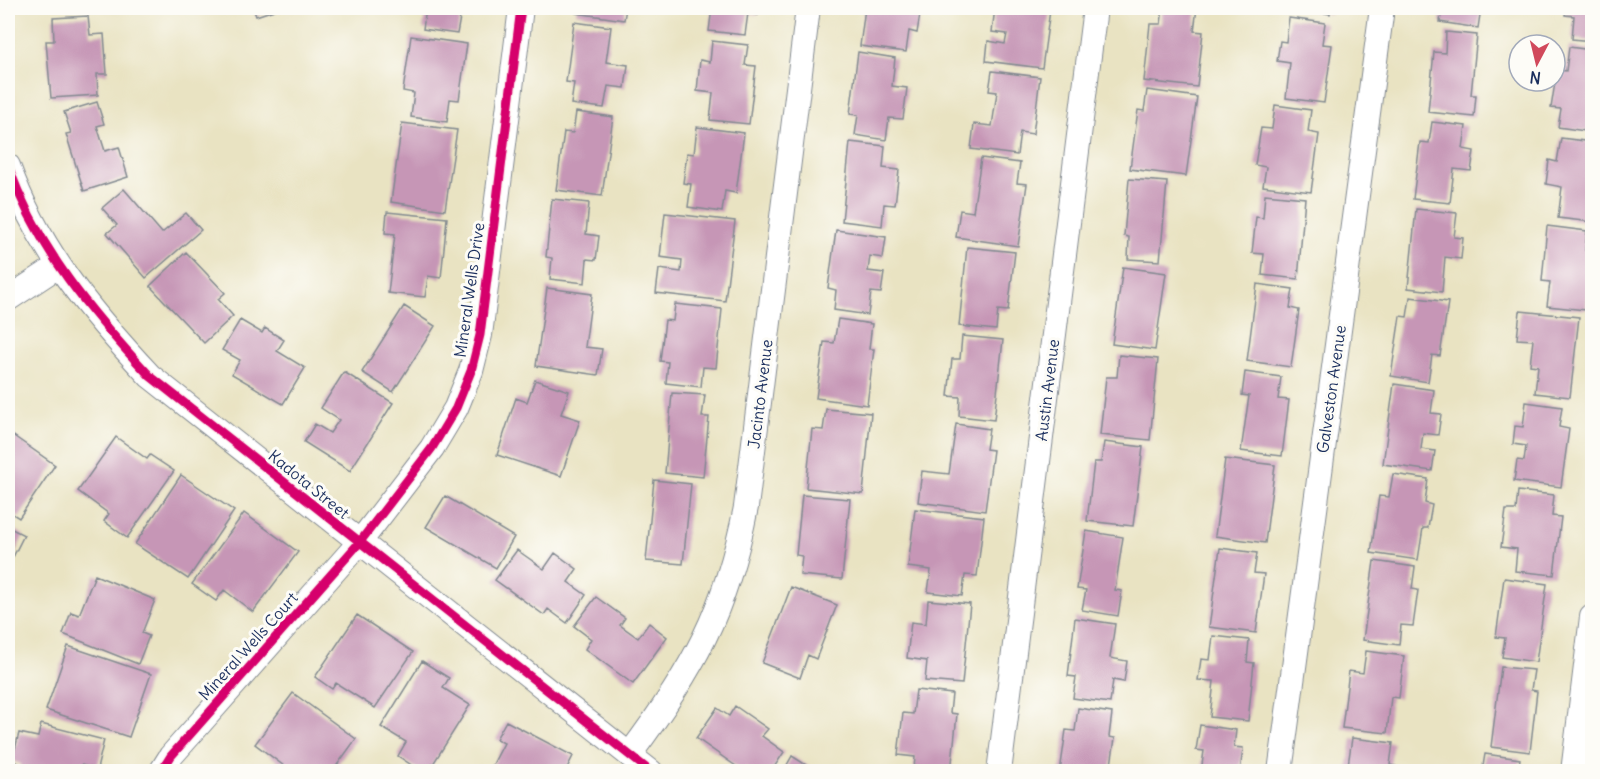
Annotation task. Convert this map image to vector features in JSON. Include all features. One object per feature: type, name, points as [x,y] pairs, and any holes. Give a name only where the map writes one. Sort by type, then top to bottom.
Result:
[{"type":"street","name":"Mineral Wells Drive","points":[[359,543],[432,448],[456,408],[471,371],[480,335],[520,8]]},
{"type":"street","name":"Jacinto Avenue","points":[[630,754],[671,700],[699,652],[720,609],[738,551],[746,507],[808,8]]},
{"type":"street","name":"Austin Avenue","points":[[999,771],[1095,8]]},
{"type":"street","name":"Galveston Avenue","points":[[1280,771],[1382,8]]},
{"type":"street","name":"Kadota Street","points":[[8,166],[21,203],[58,266],[99,322],[150,376],[651,771]]},
{"type":"street","points":[[8,299],[58,266]]},
{"type":"street","name":"Mineral Wells Court","points":[[161,771],[171,756],[359,543]]},
{"type":"street","points":[[1573,771],[1593,617]]},
{"type":"building","points":[[253,8],[280,8],[256,16]]},
{"type":"building","points":[[426,8],[472,8],[472,14],[461,12],[457,34],[423,29]]},
{"type":"building","points":[[577,8],[626,8],[624,20],[576,13]]},
{"type":"building","points":[[712,8],[759,8],[758,15],[748,13],[745,35],[709,31]]},
{"type":"building","points":[[865,8],[921,8],[917,33],[909,31],[906,52],[860,46]]},
{"type":"building","points":[[995,8],[1050,10],[1042,68],[986,61],[988,41],[1005,44],[1007,34],[992,32]]},
{"type":"building","points":[[1163,8],[1197,8],[1194,31],[1203,32],[1197,87],[1144,81],[1150,24],[1161,24]]},
{"type":"building","points":[[1293,8],[1331,8],[1330,14]]},
{"type":"building","points":[[1442,8],[1481,8],[1478,28],[1440,22]]},
{"type":"building","points":[[1566,8],[1592,8],[1592,41],[1572,39],[1574,16],[1565,15]]},
{"type":"building","points":[[88,16],[90,35],[104,34],[107,74],[97,74],[98,95],[51,98],[46,41],[54,41],[53,18]]},
{"type":"building","points":[[1289,18],[1325,23],[1322,44],[1332,45],[1324,103],[1286,98],[1290,63],[1277,61],[1280,41],[1286,42]]},
{"type":"building","points":[[574,22],[611,27],[606,62],[628,65],[625,88],[608,86],[604,108],[571,104],[574,83],[566,82]]},
{"type":"building","points":[[1446,32],[1477,35],[1471,95],[1476,95],[1474,117],[1428,112],[1434,52],[1445,53]]},
{"type":"building","points":[[411,36],[467,44],[459,100],[450,99],[447,122],[411,117],[414,93],[403,91]]},
{"type":"building","points":[[712,41],[748,45],[745,65],[756,66],[749,124],[710,120],[713,93],[697,91],[700,60],[710,62]]},
{"type":"building","points":[[1569,47],[1592,50],[1592,132],[1558,127],[1561,109],[1551,108],[1553,93],[1567,93]]},
{"type":"building","points":[[858,52],[895,58],[892,86],[907,88],[903,119],[889,118],[886,140],[855,135],[858,115],[850,114]]},
{"type":"building","points":[[992,71],[1040,77],[1033,134],[1020,132],[1017,155],[971,149],[974,124],[992,126],[997,92],[989,91]]},
{"type":"building","points":[[1147,90],[1197,97],[1186,176],[1130,169],[1138,110],[1144,111]]},
{"type":"building","points":[[97,102],[104,124],[97,126],[105,151],[119,147],[128,177],[84,191],[66,134],[71,133],[64,112]]},
{"type":"building","points":[[1275,105],[1311,110],[1308,132],[1319,134],[1311,192],[1263,186],[1266,167],[1255,165],[1261,128],[1272,129]]},
{"type":"building","points":[[576,112],[613,117],[602,196],[556,190],[564,132],[573,133]]},
{"type":"building","points":[[1432,122],[1466,126],[1463,149],[1474,151],[1471,171],[1454,169],[1450,203],[1413,199],[1420,142],[1429,143]]},
{"type":"building","points":[[402,123],[457,130],[445,210],[391,202]]},
{"type":"building","points":[[697,127],[744,133],[736,193],[725,191],[722,212],[688,207],[691,184],[683,183],[687,153],[694,154]]},
{"type":"building","points":[[1561,138],[1592,142],[1592,222],[1558,218],[1562,187],[1546,184],[1549,160],[1557,162]]},
{"type":"building","points":[[850,142],[885,146],[883,168],[899,170],[895,205],[884,204],[882,226],[842,221]]},
{"type":"building","points":[[981,158],[1020,163],[1017,183],[1027,184],[1018,246],[956,237],[960,210],[973,212]]},
{"type":"building","points":[[1129,179],[1167,182],[1160,261],[1128,259],[1129,237],[1124,236]]},
{"type":"building","points":[[124,189],[162,233],[186,213],[201,230],[146,278],[107,233],[117,225],[102,208]]},
{"type":"building","points":[[1265,194],[1305,198],[1298,279],[1262,275],[1264,254],[1252,253],[1256,217],[1263,218]]},
{"type":"building","points":[[552,199],[589,203],[586,234],[599,236],[596,260],[587,259],[585,283],[550,279],[552,258],[546,257]]},
{"type":"building","points":[[1416,209],[1457,213],[1454,237],[1463,238],[1461,259],[1445,257],[1442,292],[1408,288]]},
{"type":"building","points":[[387,212],[447,218],[441,278],[428,276],[425,297],[388,293],[395,234],[385,233]]},
{"type":"building","points":[[665,213],[735,221],[725,301],[656,293],[659,269],[681,272],[682,260],[660,257]]},
{"type":"building","points":[[1547,226],[1587,231],[1585,250],[1592,251],[1586,310],[1547,306],[1550,282],[1542,281]]},
{"type":"building","points":[[836,230],[886,237],[883,258],[870,256],[868,271],[884,273],[881,293],[871,292],[868,315],[834,310],[836,290],[828,288]]},
{"type":"building","points":[[967,247],[1015,252],[1008,311],[998,310],[996,330],[959,326]]},
{"type":"building","points":[[186,252],[225,293],[218,299],[233,316],[204,343],[150,286]]},
{"type":"building","points":[[1123,267],[1166,273],[1155,350],[1112,344]]},
{"type":"building","points":[[1257,284],[1293,289],[1290,308],[1299,310],[1291,367],[1247,361]]},
{"type":"building","points":[[547,288],[592,294],[585,347],[602,349],[598,375],[536,366]]},
{"type":"building","points":[[1410,297],[1448,302],[1440,356],[1432,355],[1428,382],[1391,376],[1400,316],[1407,317]]},
{"type":"building","points":[[675,304],[722,309],[716,368],[703,367],[701,387],[666,383],[668,362],[660,361],[665,320],[673,321]]},
{"type":"building","points":[[404,306],[435,326],[393,392],[362,372]]},
{"type":"building","points":[[1520,311],[1579,317],[1570,397],[1535,393],[1538,366],[1530,365],[1533,340],[1517,339]]},
{"type":"building","points":[[838,319],[872,324],[869,349],[874,349],[867,405],[816,398],[824,342],[834,343]]},
{"type":"building","points":[[240,320],[262,333],[265,328],[284,340],[277,351],[305,368],[283,404],[232,374],[240,360],[222,350]]},
{"type":"building","points":[[962,336],[1003,340],[994,420],[959,416],[960,397],[948,396],[952,359],[960,359]]},
{"type":"building","points":[[1119,355],[1158,359],[1150,440],[1100,435],[1106,377],[1117,377]]},
{"type":"building","points":[[344,372],[393,403],[350,471],[304,442],[315,424],[330,433],[339,420],[321,408]]},
{"type":"building","points":[[1245,372],[1281,377],[1278,399],[1289,400],[1282,456],[1241,451],[1249,396],[1242,395]]},
{"type":"building","points":[[535,380],[569,391],[561,414],[580,420],[561,476],[497,455],[516,398],[527,402]]},
{"type":"building","points":[[1394,384],[1434,390],[1431,413],[1441,414],[1438,435],[1423,433],[1421,449],[1435,451],[1432,471],[1383,464]]},
{"type":"building","points":[[672,393],[705,395],[702,417],[709,417],[703,477],[665,473]]},
{"type":"building","points":[[1526,402],[1562,407],[1559,427],[1569,429],[1561,487],[1514,481],[1517,460],[1524,461],[1526,446],[1513,444],[1515,426],[1523,427]]},
{"type":"building","points":[[826,409],[871,413],[863,494],[806,488],[812,429],[823,430]]},
{"type":"building","points":[[956,424],[989,429],[986,449],[993,450],[985,511],[918,502],[922,471],[949,474]]},
{"type":"building","points":[[8,432],[55,465],[19,518],[8,511]]},
{"type":"building","points":[[116,437],[147,459],[150,455],[174,471],[127,538],[104,521],[109,514],[78,491]]},
{"type":"building","points":[[1104,442],[1143,447],[1133,526],[1087,521],[1094,462],[1101,462]]},
{"type":"building","points":[[1225,459],[1275,465],[1265,543],[1215,536]]},
{"type":"building","points":[[1393,474],[1428,479],[1425,503],[1432,505],[1428,528],[1423,528],[1418,560],[1371,553],[1379,496],[1389,497]]},
{"type":"building","points":[[181,475],[234,511],[188,579],[135,544]]},
{"type":"building","points":[[654,480],[691,484],[683,564],[646,561]]},
{"type":"building","points":[[1518,491],[1554,495],[1552,516],[1561,517],[1554,575],[1515,571],[1517,549],[1501,547],[1506,510],[1516,510]]},
{"type":"building","points":[[802,495],[850,499],[842,579],[800,575],[802,556],[796,555]]},
{"type":"building","points":[[445,496],[514,537],[496,568],[426,527]]},
{"type":"building","points":[[915,509],[984,517],[977,576],[965,575],[962,596],[928,592],[931,570],[908,567]]},
{"type":"building","points":[[244,513],[298,552],[253,612],[224,590],[216,601],[192,584]]},
{"type":"building","points":[[8,527],[24,535],[10,563],[8,562]]},
{"type":"building","points":[[1086,531],[1123,537],[1115,590],[1122,591],[1118,616],[1082,610],[1086,590],[1077,589]]},
{"type":"building","points":[[1220,548],[1257,553],[1254,573],[1264,574],[1256,633],[1209,627]]},
{"type":"building","points":[[517,550],[544,569],[555,553],[577,569],[568,582],[586,595],[567,623],[548,609],[544,615],[495,580]]},
{"type":"building","points":[[1374,561],[1415,567],[1412,589],[1418,590],[1413,626],[1401,625],[1399,645],[1363,640]]},
{"type":"building","points":[[95,575],[155,600],[142,633],[149,636],[138,664],[63,634],[71,612],[79,615]]},
{"type":"building","points":[[1504,578],[1547,584],[1536,662],[1502,657],[1505,638],[1496,637]]},
{"type":"building","points":[[791,587],[837,605],[816,659],[808,655],[800,678],[762,663]]},
{"type":"building","points":[[596,597],[625,618],[620,625],[638,638],[649,623],[667,637],[633,684],[585,649],[591,639],[574,626]]},
{"type":"building","points":[[928,600],[970,604],[962,684],[925,681],[927,661],[907,658],[911,622],[926,624]]},
{"type":"building","points":[[357,615],[413,652],[375,708],[336,683],[332,689],[315,677]]},
{"type":"building","points":[[1075,618],[1115,624],[1110,658],[1127,661],[1124,682],[1113,680],[1110,703],[1073,698],[1076,677],[1068,676]]},
{"type":"building","points":[[1213,636],[1249,640],[1247,662],[1254,663],[1248,721],[1210,717],[1214,681],[1198,680],[1201,659],[1210,660]]},
{"type":"building","points":[[68,646],[151,674],[129,737],[46,710]]},
{"type":"building","points":[[1366,651],[1404,656],[1399,698],[1391,697],[1387,733],[1342,728],[1349,671],[1363,673]]},
{"type":"building","points":[[422,661],[449,678],[443,688],[470,705],[428,772],[422,772],[398,756],[406,742],[381,727]]},
{"type":"building","points":[[1501,667],[1534,670],[1531,690],[1537,691],[1530,752],[1491,747]]},
{"type":"building","points":[[916,690],[952,694],[950,713],[957,714],[951,772],[914,769],[915,757],[898,755],[903,713],[913,714]]},
{"type":"building","points":[[293,693],[356,739],[332,772],[292,772],[255,744]]},
{"type":"building","points":[[735,706],[768,729],[762,736],[784,752],[771,772],[752,772],[746,767],[743,771],[696,738],[717,708],[729,716]]},
{"type":"building","points":[[1078,708],[1112,713],[1109,737],[1115,738],[1110,772],[1060,772],[1066,730],[1075,731]]},
{"type":"building","points":[[506,721],[573,756],[565,772],[489,772],[504,743],[496,739]]},
{"type":"building","points":[[41,724],[104,740],[97,769],[81,765],[80,772],[19,772],[21,764],[12,761],[19,733],[38,737]]},
{"type":"building","points":[[1200,725],[1236,730],[1234,747],[1243,748],[1240,772],[1201,772],[1204,751],[1196,750]]},
{"type":"building","points":[[1352,738],[1393,743],[1390,765],[1399,767],[1398,772],[1347,772]]},
{"type":"building","points":[[1485,754],[1520,759],[1518,772],[1482,772]]},
{"type":"building","points":[[792,756],[817,772],[783,772]]},
{"type":"building","points":[[233,765],[250,771],[250,772],[231,772]]},
{"type":"cycle path","points":[[161,772],[171,756],[359,543],[432,448],[456,408],[471,371],[480,335],[521,8]]},
{"type":"cycle path","points":[[8,166],[34,225],[50,252],[107,328],[150,376],[651,772]]}]
